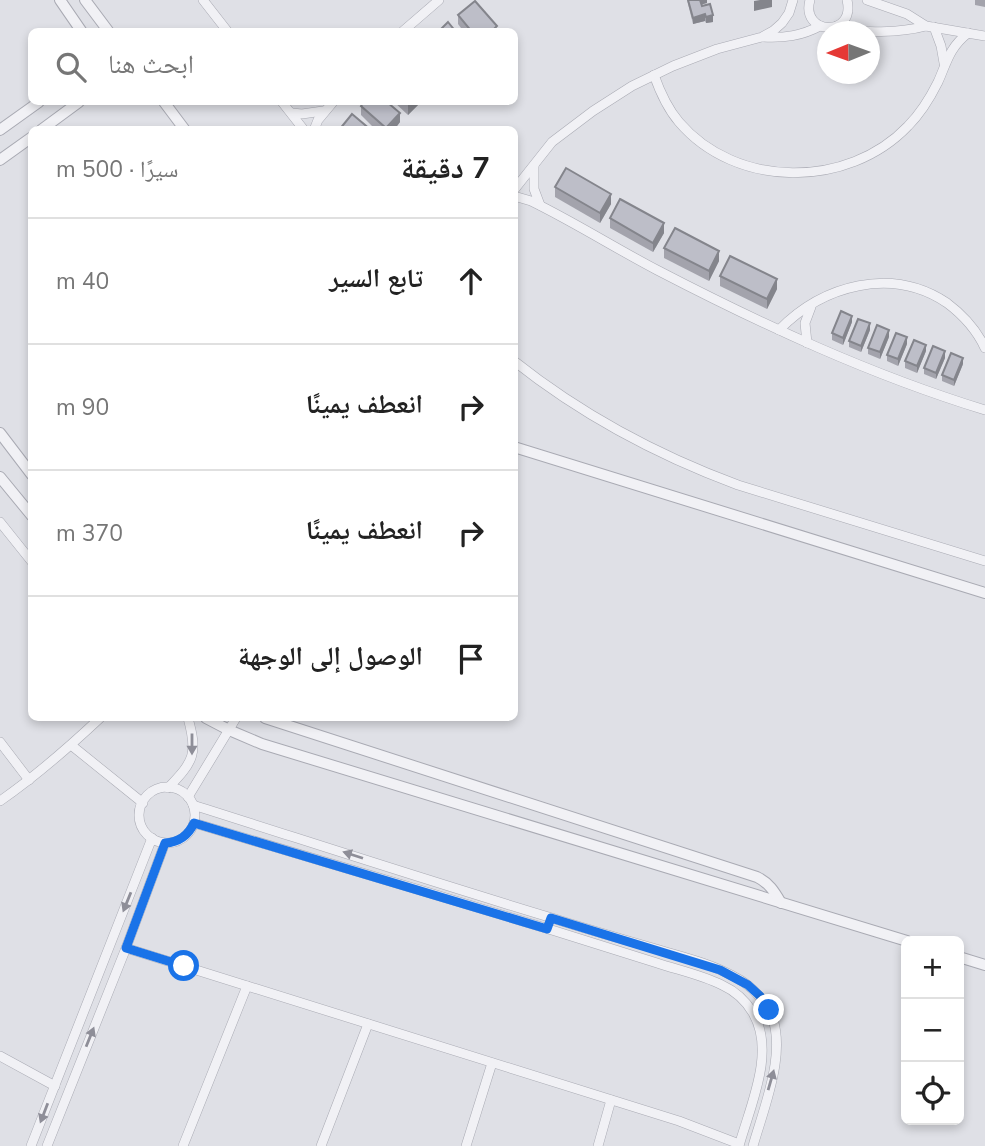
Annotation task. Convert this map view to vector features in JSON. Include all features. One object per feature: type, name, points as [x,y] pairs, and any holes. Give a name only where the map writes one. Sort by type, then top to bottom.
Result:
[{"type":"street","points":[[60,0],[79,28]]},
{"type":"street","points":[[85,0],[106,28]]},
{"type":"street","points":[[203,0],[225,28]]},
{"type":"street","points":[[407,28],[439,0]]},
{"type":"street","points":[[843,21],[848,14],[847,0]]},
{"type":"street","points":[[867,0],[930,26],[985,36]]},
{"type":"street","points":[[518,185],[552,142],[632,86],[717,49],[762,37],[782,23],[793,1],[809,2],[809,14],[817,24]]},
{"type":"street","points":[[880,31],[930,26]]},
{"type":"street","points":[[930,26],[941,46],[944,65]]},
{"type":"street","points":[[762,37],[792,37],[817,28]]},
{"type":"street","points":[[654,75],[663,98],[679,122],[710,149],[752,167],[798,173],[827,171],[864,159],[908,127],[933,92],[951,50],[968,33]]},
{"type":"street","points":[[0,130],[35,105]]},
{"type":"street","points":[[46,126],[75,105]]},
{"type":"street","points":[[166,105],[182,126]]},
{"type":"street","points":[[285,105],[301,126]]},
{"type":"street","points":[[316,126],[323,111],[330,105]]},
{"type":"street","points":[[292,113],[323,111]]},
{"type":"street","points":[[0,160],[28,140]]},
{"type":"street","points":[[535,164],[533,181],[540,205]]},
{"type":"street","points":[[518,197],[540,205],[654,268],[807,343],[882,375],[985,410]]},
{"type":"street","points":[[779,330],[794,316],[833,293],[857,285],[881,282],[906,285],[929,293],[951,306],[976,333],[985,348]]},
{"type":"street","points":[[807,343],[805,324],[812,305]]},
{"type":"street","points":[[518,363],[612,428],[704,472],[738,485],[985,561]]},
{"type":"street","points":[[0,433],[28,470]]},
{"type":"street","points":[[518,448],[985,593]]},
{"type":"street","points":[[0,477],[28,511]]},
{"type":"street","points":[[0,522],[28,557]]},
{"type":"street","points":[[0,801],[29,780],[97,721]]},
{"type":"street","points":[[168,788],[186,769],[193,754],[193,735],[189,721]]},
{"type":"street","points":[[212,721],[262,744],[901,939]]},
{"type":"street","points":[[234,721],[191,801],[195,811],[194,823],[188,834],[171,843],[165,843],[147,834],[141,823],[142,803],[156,790],[179,790],[191,801],[408,873],[720,970],[748,985],[760,996],[775,1026],[775,1067],[753,1146]]},
{"type":"street","points":[[274,721],[757,877],[774,890],[781,903]]},
{"type":"street","points":[[0,742],[29,780]]},
{"type":"street","points":[[71,745],[142,803]]},
{"type":"street","points":[[126,948],[679,1121],[739,1145],[760,1074],[763,1050],[759,1024],[753,1012],[744,1001],[723,985],[194,823]]},
{"type":"street","points":[[31,1146],[152,838]]},
{"type":"street","points":[[47,1146],[165,843]]},
{"type":"street","points":[[404,886],[408,873]]},
{"type":"street","points":[[547,929],[551,918]]},
{"type":"street","points":[[964,959],[985,965]]},
{"type":"street","points":[[183,1146],[247,986]]},
{"type":"street","points":[[321,1146],[368,1024]]},
{"type":"street","points":[[0,1056],[55,1086]]},
{"type":"street","points":[[467,1146],[492,1063]]},
{"type":"street","points":[[598,1146],[611,1100]]},
{"type":"building","points":[[688,0],[700,0],[702,6],[710,4],[713,15],[706,17],[705,14],[693,18]]},
{"type":"building","points":[[475,1],[497,26],[469,28],[458,15]]},
{"type":"building","points":[[448,22],[453,28],[442,28]]},
{"type":"building","points":[[391,105],[400,113],[388,126],[384,126],[361,106]]},
{"type":"building","points":[[352,114],[366,126],[342,126]]},
{"type":"building","points":[[566,168],[611,194],[600,213],[555,187]]},
{"type":"building","points":[[620,199],[664,223],[653,243],[610,218]]},
{"type":"building","points":[[675,228],[719,251],[709,271],[664,248]]},
{"type":"building","points":[[730,256],[777,279],[767,299],[720,276]]},
{"type":"building","points":[[841,311],[852,316],[843,338],[832,333]]},
{"type":"building","points":[[858,319],[870,323],[861,346],[849,341]]},
{"type":"building","points":[[877,325],[889,330],[880,352],[868,348]]},
{"type":"building","points":[[896,333],[907,337],[898,359],[887,355]]},
{"type":"building","points":[[914,340],[926,345],[917,366],[905,361]]},
{"type":"building","points":[[933,346],[945,351],[936,373],[924,368]]},
{"type":"building","points":[[951,353],[963,358],[954,380],[942,375]]},
{"type":"route","points":[[184,966],[126,948],[165,843],[183,838],[194,823],[547,929],[551,918],[699,962],[748,985],[760,996],[769,1010]]}]
